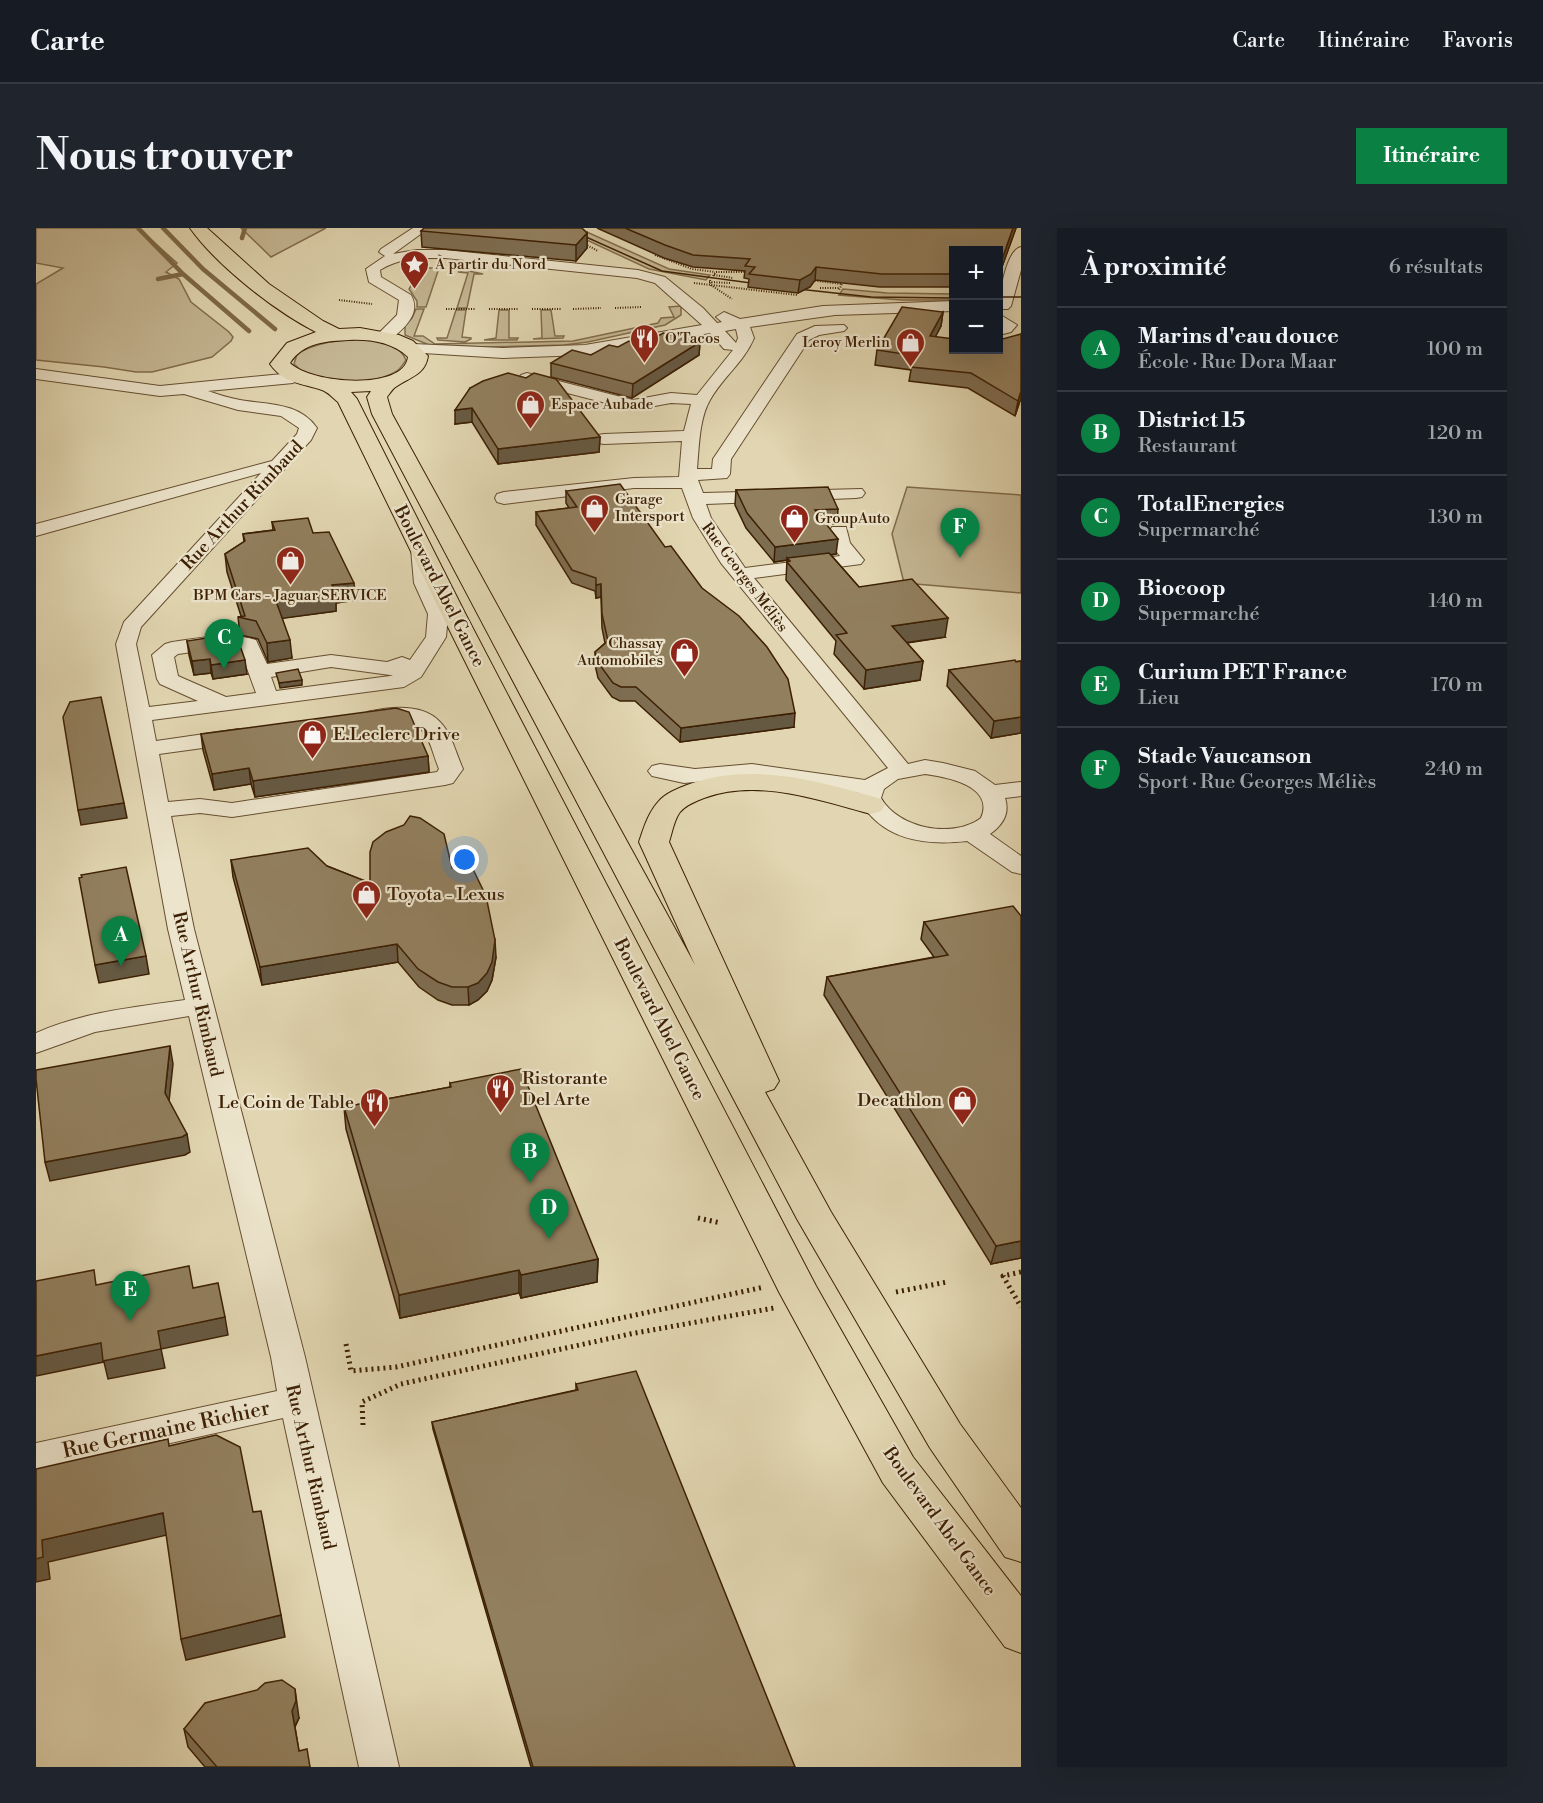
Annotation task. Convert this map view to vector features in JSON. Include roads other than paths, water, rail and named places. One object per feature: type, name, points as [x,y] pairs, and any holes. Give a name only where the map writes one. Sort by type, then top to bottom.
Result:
[{"type":"main road","points":[[179,228],[224,272],[299,333],[300,344]]},
{"type":"main road","points":[[198,228],[223,253],[275,296],[306,320],[336,335]]},
{"type":"main road","points":[[336,335],[384,337],[407,345],[414,357],[406,374],[388,381],[362,386],[332,387],[310,384],[286,371],[284,353],[300,344],[336,335]]},
{"type":"main road","name":"Boulevard Abel Gance","points":[[388,381],[377,397],[382,414],[816,1220],[945,1436],[1021,1543]]},
{"type":"main road","name":"Boulevard Abel Gance","points":[[332,387],[347,399],[799,1292],[898,1470],[1021,1632]]},
{"type":"main road","points":[[816,1220],[748,1047],[654,842],[660,822],[668,808],[676,801],[699,790],[717,785],[765,783],[832,794],[871,796]]},
{"type":"street","points":[[386,252],[422,228]]},
{"type":"street","points":[[1003,300],[1021,251]]},
{"type":"street","points":[[384,337],[405,316],[408,308],[406,298],[374,279],[373,269],[395,256],[446,254],[638,274],[660,280],[716,322],[732,348],[732,358]]},
{"type":"street","points":[[414,357],[585,350],[716,322],[842,310],[949,306]]},
{"type":"street","points":[[1003,309],[1021,306]]},
{"type":"street","points":[[716,322],[741,326],[842,310]]},
{"type":"street","points":[[690,485],[721,474],[722,459],[803,337],[815,331],[856,325],[842,310]]},
{"type":"street","points":[[1003,315],[1009,325],[1003,329]]},
{"type":"street","points":[[690,485],[691,436],[701,400],[732,358],[741,350],[746,338],[741,326]]},
{"type":"street","points":[[260,407],[241,394],[246,388],[286,371]]},
{"type":"street","points":[[216,386],[286,371]]},
{"type":"street","points":[[36,374],[141,390],[189,390],[261,381]]},
{"type":"street","points":[[527,378],[633,405],[671,398],[701,400]]},
{"type":"street","name":"Rue Arthur Rimbaud","points":[[216,386],[226,390],[237,399],[260,407]]},
{"type":"street","name":"Rue Arthur Rimbaud","points":[[189,390],[221,400],[290,414],[306,424],[308,428],[305,436],[131,626],[126,644],[148,714],[146,749],[181,929],[288,1357],[379,1767]]},
{"type":"street","points":[[604,439],[691,436]]},
{"type":"street","points":[[36,530],[278,465]]},
{"type":"street","points":[[504,498],[634,483],[856,494]]},
{"type":"street","name":"Rue Georges Méliès","points":[[690,485],[712,536],[810,662],[885,748],[900,769]]},
{"type":"street","points":[[742,574],[855,560],[842,543],[840,531]]},
{"type":"street","points":[[148,714],[396,682],[413,672],[436,638],[438,614],[424,583],[421,549]]},
{"type":"street","points":[[222,704],[168,679],[163,655],[166,651],[172,648],[228,641],[249,644],[267,698]]},
{"type":"street","points":[[259,672],[331,661],[390,669],[428,651]]},
{"type":"street","points":[[158,810],[200,806],[232,810],[440,780],[445,778],[451,769],[431,726],[417,718],[399,714],[353,720]]},
{"type":"street","points":[[146,749],[261,733]]},
{"type":"street","points":[[676,801],[657,766],[693,778],[729,772],[764,772],[871,796]]},
{"type":"street","points":[[925,766],[951,770],[974,779],[991,792],[997,804],[995,815],[987,826],[972,833],[947,837],[919,835],[894,826],[880,816],[871,796],[877,780],[900,769],[925,766]]},
{"type":"street","points":[[991,792],[1021,789]]},
{"type":"street","points":[[972,833],[1021,867]]},
{"type":"street","points":[[36,1044],[52,1036],[95,1024],[200,1005]]},
{"type":"street","name":"Rue Germaine Richier","points":[[36,1458],[296,1401]]},
{"type":"waterway","points":[[138,228],[183,274]]},
{"type":"waterway","points":[[163,228],[203,269],[275,329]]},
{"type":"waterway","points":[[242,238],[245,228]]},
{"type":"waterway","points":[[158,279],[183,274]]},
{"type":"waterway","points":[[183,274],[249,331]]},
{"type":"tram line","points":[[566,228],[662,271],[765,285]]},
{"type":"tram line","points":[[789,288],[871,297],[949,298]]},
{"type":"tram line","points":[[1003,297],[1021,297]]},
{"type":"place","name":"À partir du Nord","points":[[414,290]]},
{"type":"place","name":"O'Tacos","points":[[644,364]]},
{"type":"place","name":"Leroy Merlin","points":[[911,368]]},
{"type":"place","name":"Espace Aubade","points":[[530,430]]},
{"type":"place","name":"Garage Intersport","points":[[594,534]]},
{"type":"place","name":"GroupAuto","points":[[794,544]]},
{"type":"place","name":"Stade Vaucanson","points":[[960,558]]},
{"type":"place","name":"BPM Cars - Jaguar SERVICE","points":[[290,586]]},
{"type":"place","name":"TotalEnergies","points":[[224,669]]},
{"type":"place","name":"Chassay Automobiles","points":[[684,678]]},
{"type":"place","name":"E.Leclerc Drive","points":[[312,760]]},
{"type":"place","name":"Toyota - Lexus","points":[[366,920]]},
{"type":"place","name":"Marins d'eau douce","points":[[121,966]]},
{"type":"place","name":"Ristorante Del Arte","points":[[501,1114]]},
{"type":"place","name":"Decathlon","points":[[963,1126]]},
{"type":"place","name":"Le Coin de Table","points":[[375,1128]]},
{"type":"place","name":"District 15","points":[[530,1183]]},
{"type":"place","name":"Biocoop","points":[[549,1239]]},
{"type":"place","name":"Curium PET France","points":[[130,1321]]}]
